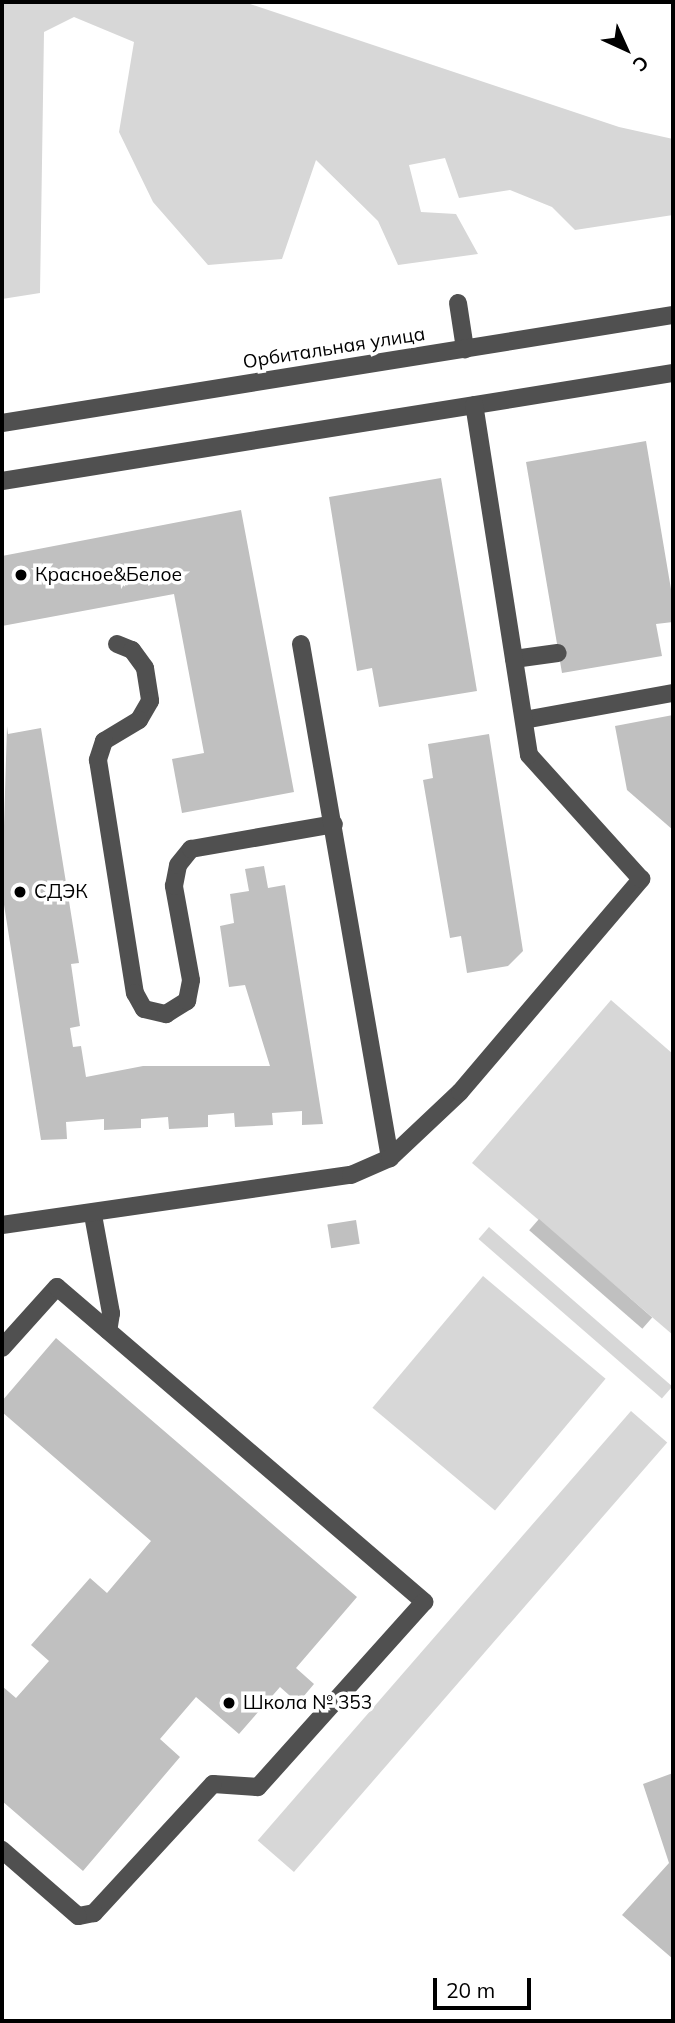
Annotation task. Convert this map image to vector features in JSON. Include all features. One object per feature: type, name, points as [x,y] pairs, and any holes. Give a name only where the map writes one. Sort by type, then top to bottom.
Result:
[{"type":"street","points":[[457,303],[465,349]]},
{"type":"street","name":"Орбитальная улица","points":[[2,423],[673,315]]},
{"type":"street","points":[[2,481],[673,373]]},
{"type":"street","points":[[2,1225],[93,1215],[351,1175],[390,1158],[460,1093],[641,879],[529,755],[474,405]]},
{"type":"street","points":[[301,643],[390,1158]]},
{"type":"street","points":[[117,644],[132,650],[145,668],[150,701],[139,720],[104,741],[98,761],[135,993],[144,1009],[166,1014],[187,1001],[191,980],[174,886],[178,865],[191,849],[334,824]]},
{"type":"street","points":[[514,659],[558,653]]},
{"type":"street","points":[[524,720],[673,692]]},
{"type":"street","points":[[93,1215],[111,1313],[108,1331]]},
{"type":"street","points":[[2,1349],[57,1287],[424,1602],[258,1787],[213,1784],[94,1913],[78,1916],[2,1850]]},
{"type":"shaded area","points":[[2,2],[244,2],[619,127],[673,139],[673,215],[575,230],[552,207],[510,190],[459,198],[445,158],[409,165],[421,212],[456,214],[478,254],[398,265],[378,221],[316,160],[282,259],[208,265],[153,202],[119,132],[134,42],[74,17],[44,32],[40,293],[2,299]]},
{"type":"shaded area","points":[[611,1000],[673,1054],[673,1335],[472,1163]]},
{"type":"shaded area","points":[[489,1227],[672,1386],[662,1398],[479,1239]]},
{"type":"shaded area","points":[[483,1276],[606,1379],[495,1511],[372,1408]]},
{"type":"shaded area","points":[[631,1411],[667,1442],[294,1872],[258,1840]]},
{"type":"building","points":[[646,441],[673,601],[673,622],[656,624],[662,656],[562,673],[526,462]]},
{"type":"building","points":[[441,478],[477,691],[379,707],[372,668],[357,671],[329,497]]},
{"type":"building","points":[[241,510],[294,792],[182,813],[172,759],[204,753],[174,594],[2,626],[2,556]]},
{"type":"building","points":[[673,715],[673,830],[627,790],[615,726]]},
{"type":"building","points":[[7,726],[8,734],[41,728],[79,963],[71,964],[80,1026],[70,1028],[73,1047],[81,1046],[86,1077],[143,1066],[270,1066],[245,985],[229,987],[220,926],[234,923],[230,894],[249,891],[245,869],[264,866],[268,888],[285,885],[323,1124],[302,1125],[302,1111],[272,1113],[273,1125],[235,1127],[234,1113],[208,1115],[208,1127],[169,1129],[168,1117],[141,1119],[141,1128],[104,1130],[104,1119],[66,1122],[67,1139],[41,1140],[2,892]]},
{"type":"building","points":[[489,734],[523,951],[508,966],[467,973],[461,936],[450,938],[423,780],[433,778],[428,744]]},
{"type":"building","points":[[539,1219],[652,1317],[642,1329],[529,1230]]},
{"type":"building","points":[[356,1220],[360,1244],[331,1248],[327,1225]]},
{"type":"building","points":[[56,1338],[357,1597],[296,1668],[314,1684],[298,1703],[280,1687],[239,1734],[196,1697],[160,1739],[180,1757],[83,1871],[2,1801],[2,1686],[16,1698],[49,1661],[31,1645],[90,1578],[107,1593],[151,1541],[2,1412],[2,1401]]},
{"type":"building","points":[[673,1773],[673,1959],[622,1915],[669,1863],[643,1784]]},
{"type":"place","name":"Красное&Белое","points":[[21,575]]},
{"type":"place","name":"СДЭК","points":[[20,892]]},
{"type":"place","name":"Школа № 353","points":[[229,1703]]}]
